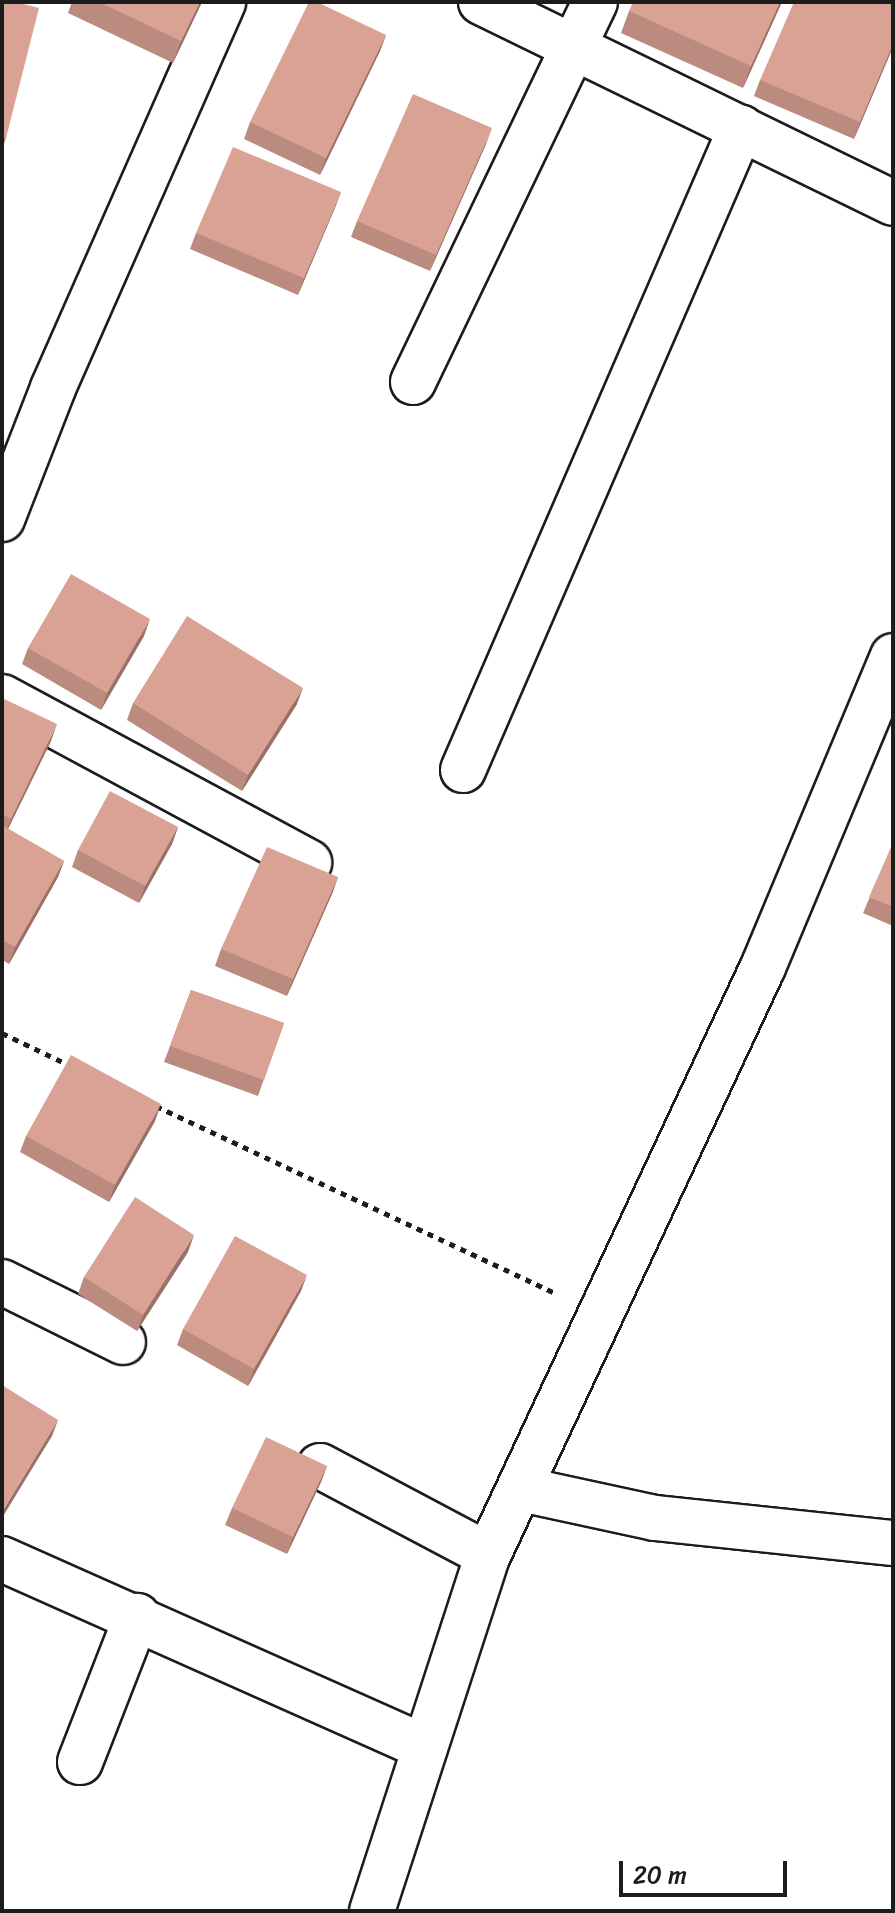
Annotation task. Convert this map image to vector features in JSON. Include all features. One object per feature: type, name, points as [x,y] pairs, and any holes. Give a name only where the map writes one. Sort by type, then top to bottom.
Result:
[{"type":"street","points":[[2,519],[53,388],[223,2]]},
{"type":"street","points":[[481,2],[893,203]]},
{"type":"street","points":[[413,382],[595,2]]},
{"type":"street","points":[[463,770],[741,128]]},
{"type":"street","points":[[372,1911],[488,1555],[521,1489],[597,1313],[763,967],[893,656]]},
{"type":"street","points":[[2,697],[309,862]]},
{"type":"street","points":[[2,1282],[123,1342]]},
{"type":"street","points":[[320,1466],[488,1555]]},
{"type":"street","points":[[521,1489],[655,1518],[893,1543]]},
{"type":"street","points":[[2,1559],[137,1616],[425,1747]]},
{"type":"street","points":[[80,1762],[137,1616]]},
{"type":"path","points":[[2,1033],[87,1073]]},
{"type":"path","points":[[144,1100],[597,1313]]},
{"type":"building","points":[[2,2],[39,8],[6,138],[2,137]]},
{"type":"building","points":[[99,2],[200,2],[181,41]]},
{"type":"building","points":[[309,2],[317,2],[386,35],[326,158],[250,122]]},
{"type":"building","points":[[633,2],[780,2],[751,66],[629,11]]},
{"type":"building","points":[[794,2],[893,4],[893,44],[860,122],[760,80]]},
{"type":"building","points":[[413,94],[492,128],[436,255],[357,221]]},
{"type":"building","points":[[233,147],[341,192],[304,278],[196,233]]},
{"type":"building","points":[[71,574],[150,619],[107,693],[28,648]]},
{"type":"building","points":[[187,616],[303,688],[248,775],[133,703]]},
{"type":"building","points":[[2,698],[57,724],[11,819],[2,814]]},
{"type":"building","points":[[110,791],[178,827],[145,886],[78,850]]},
{"type":"building","points":[[2,825],[64,861],[15,947],[2,940]]},
{"type":"building","points":[[893,843],[893,907],[869,897]]},
{"type":"building","points":[[267,847],[338,877],[293,979],[221,949]]},
{"type":"building","points":[[191,990],[284,1023],[264,1080],[170,1046]]},
{"type":"building","points":[[71,1055],[161,1104],[115,1185],[26,1136]]},
{"type":"building","points":[[135,1197],[194,1235],[143,1315],[84,1277]]},
{"type":"building","points":[[235,1236],[307,1275],[254,1369],[183,1329]]},
{"type":"building","points":[[2,1385],[58,1420],[2,1512]]},
{"type":"building","points":[[266,1437],[327,1466],[293,1537],[232,1508]]}]
